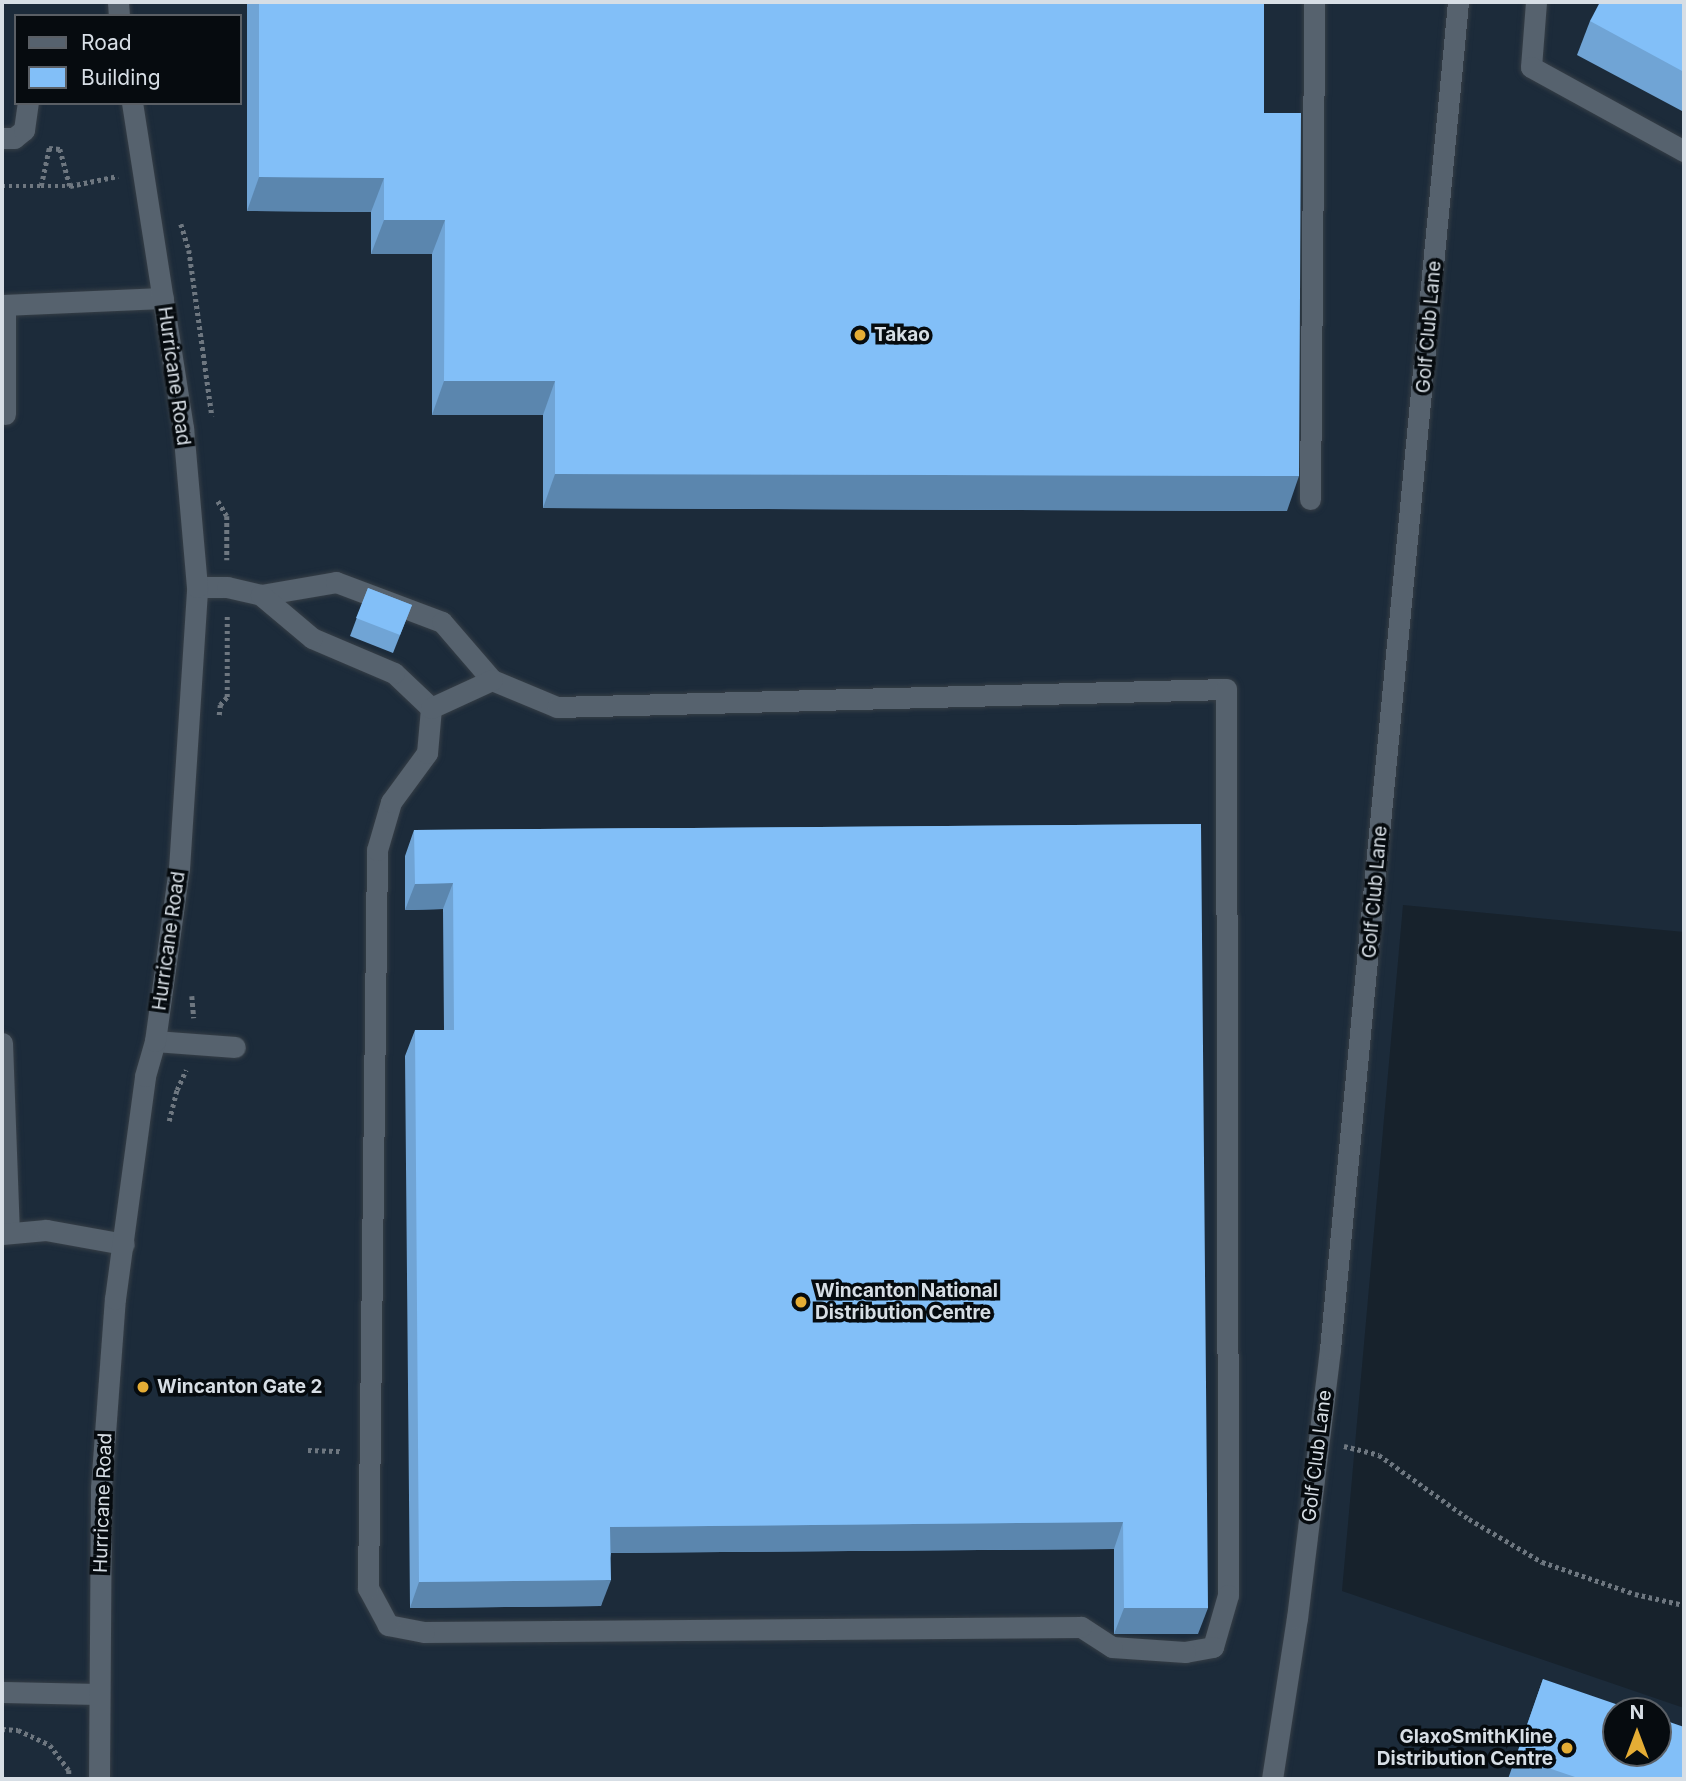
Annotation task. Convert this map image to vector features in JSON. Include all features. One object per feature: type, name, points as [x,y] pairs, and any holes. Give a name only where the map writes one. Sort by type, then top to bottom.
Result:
[{"type":"street","points":[[1310,499],[1314,2]]},
{"type":"street","name":"Golf Club Lane","points":[[1272,1779],[1297,1618],[1319,1439],[1365,998],[1458,2]]},
{"type":"street","points":[[1536,2],[1531,67],[1684,150]]},
{"type":"street","points":[[2,138],[14,138],[24,130],[28,105]]},
{"type":"street","name":"Hurricane Road","points":[[99,1779],[102,1488],[115,1299],[145,1076],[155,1041],[179,869],[197,587],[183,428],[132,105]]},
{"type":"street","points":[[5,414],[3,305],[163,298]]},
{"type":"street","points":[[197,587],[227,587],[261,595],[336,582],[442,622],[492,680],[557,707],[1226,689],[1228,1595],[1213,1647],[1185,1652],[1112,1647],[1082,1626],[424,1632],[388,1625],[368,1588],[377,850],[391,802],[427,753],[430,708],[394,673],[312,638],[261,595]]},
{"type":"street","points":[[430,708],[492,680]]},
{"type":"street","points":[[155,1041],[235,1047]]},
{"type":"street","points":[[2,1043],[5,1234],[46,1230],[124,1244]]},
{"type":"street","points":[[2,1692],[99,1694]]},
{"type":"path","points":[[41,186],[49,148],[60,149],[70,186]]},
{"type":"path","points":[[2,186],[70,186],[143,171]]},
{"type":"path","points":[[1319,1439],[1380,1455],[1469,1519],[1542,1562],[1635,1594],[1684,1605]]},
{"type":"path","points":[[2,1728],[18,1730],[50,1745],[69,1770],[68,1779]]},
{"type":"shaded area","points":[[2,2],[1684,2],[1684,932],[1403,905],[1342,1591],[1652,1697],[1602,1697],[1602,1767],[1672,1767],[1672,1704],[1684,1708],[1684,1779],[2,1779]]},
{"type":"building","name":"Takao","points":[[259,2],[1264,2],[1264,113],[1301,113],[1299,476],[555,474],[555,381],[444,381],[445,220],[384,220],[384,178],[259,177]]},
{"type":"building","points":[[1600,2],[1684,2],[1684,72],[1590,21]]},
{"type":"building","points":[[368,588],[412,605],[400,635],[356,618]]},
{"type":"building","name":"Wincanton National Distribution Centre","points":[[1201,824],[1208,1608],[1124,1608],[1123,1522],[610,1527],[611,1580],[419,1582],[415,1030],[454,1030],[453,883],[415,884],[414,830]]},
{"type":"building","name":"GlaxoSmithKline Distribution Centre","points":[[1543,1679],[1602,1699],[1602,1767],[1672,1767],[1672,1723],[1684,1727],[1684,1779],[1574,1779],[1575,1777],[1516,1757]]},
{"type":"place","name":"Takao","points":[[860,335]]},
{"type":"place","name":"Wincanton National Distribution Centre","points":[[801,1302]]},
{"type":"place","name":"Wincanton Gate 2","points":[[143,1387]]},
{"type":"place","name":"GlaxoSmithKline Distribution Centre","points":[[1567,1748]]}]
